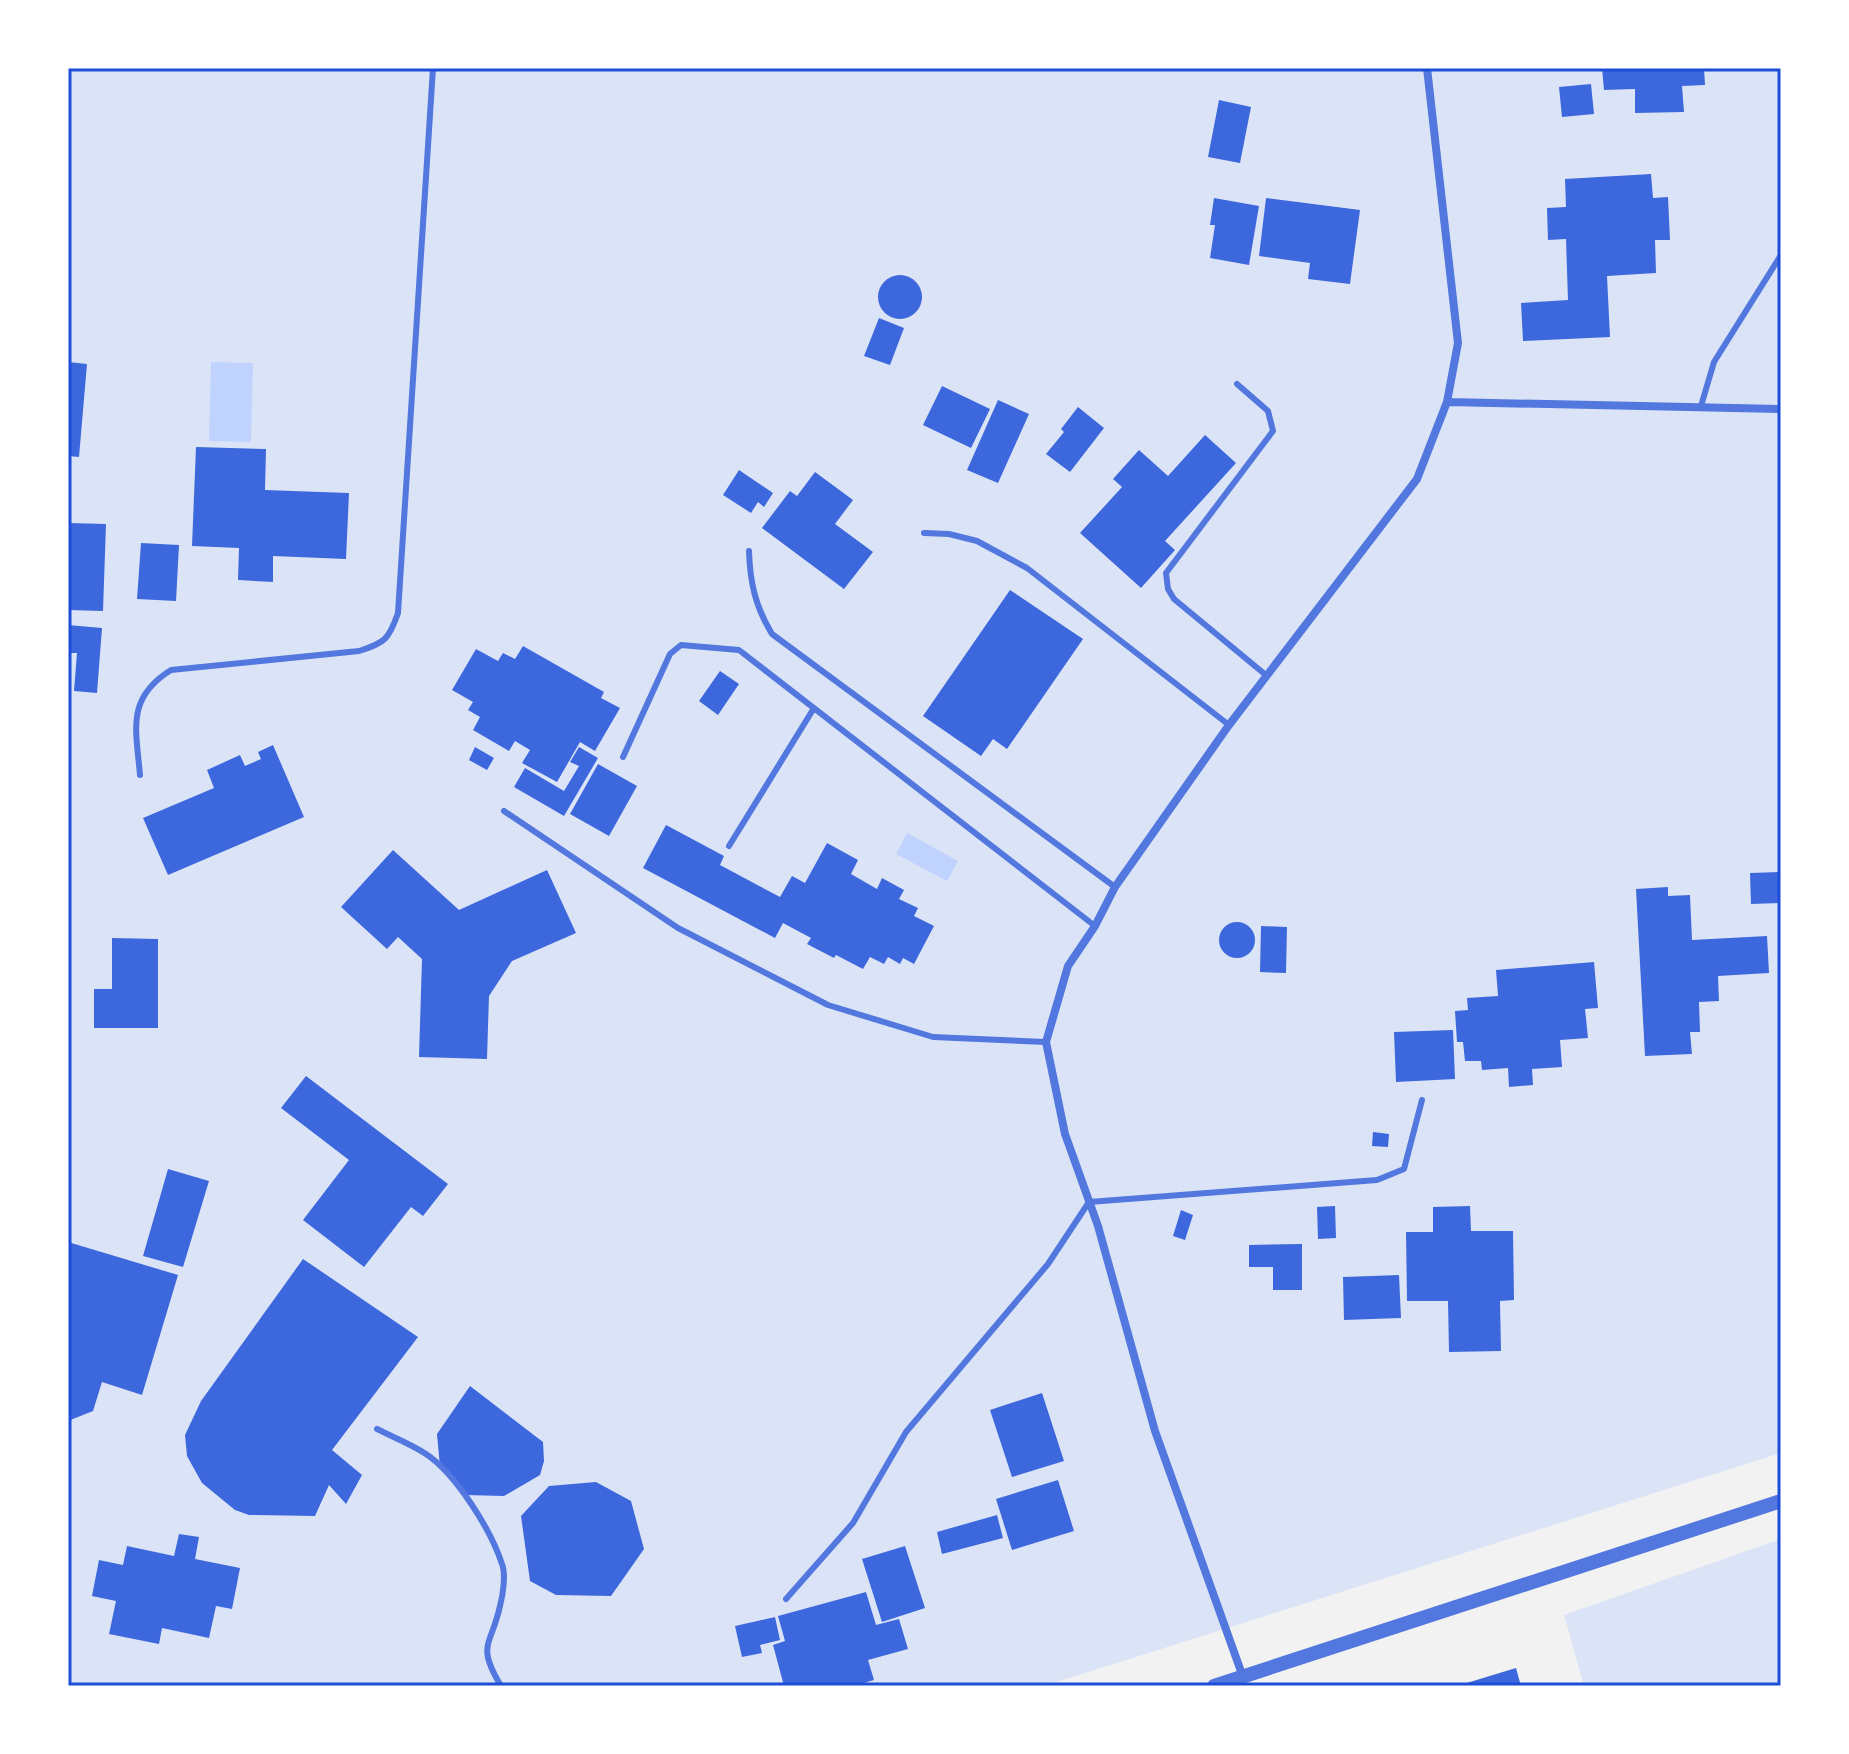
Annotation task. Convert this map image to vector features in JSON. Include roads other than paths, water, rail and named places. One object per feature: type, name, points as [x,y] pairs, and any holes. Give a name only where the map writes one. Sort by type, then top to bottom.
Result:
[{"type":"street","points":[[1243,1677],[1155,1431],[1089,1202],[1065,1134],[1046,1042],[1068,966],[1095,926],[1115,887],[1229,725],[1417,479],[1447,402],[1458,343],[1427,68]]},
{"type":"street","points":[[1447,402],[1781,409]]},
{"type":"street","points":[[1214,1686],[1781,1501]]},
{"type":"lane","points":[[140,775],[136,724],[141,700],[151,682],[171,670],[359,651],[379,645],[390,635],[398,613],[433,68]]},
{"type":"lane","points":[[1701,406],[1714,362],[1781,255]]},
{"type":"lane","points":[[1237,384],[1268,411],[1273,431],[1166,573],[1168,589],[1174,599],[1267,676]]},
{"type":"lane","points":[[924,533],[949,534],[977,541],[1027,568],[1229,725]]},
{"type":"lane","points":[[749,551],[750,581],[758,612],[772,634],[1115,887]]},
{"type":"lane","points":[[623,757],[670,654],[681,645],[739,650],[1095,926]]},
{"type":"lane","points":[[729,846],[814,708]]},
{"type":"lane","points":[[504,811],[678,928],[828,1005],[933,1037],[1046,1042]]},
{"type":"lane","points":[[786,1599],[853,1523],[906,1432],[1048,1264],[1089,1202],[1377,1180],[1404,1169],[1422,1100]]},
{"type":"lane","points":[[377,1429],[428,1455],[466,1495],[504,1566],[501,1605],[486,1648],[488,1664],[501,1686]]},
{"type":"water","points":[[211,362],[253,363],[251,442],[209,441]]},
{"type":"water","points":[[907,833],[958,861],[947,881],[896,854]]}]
